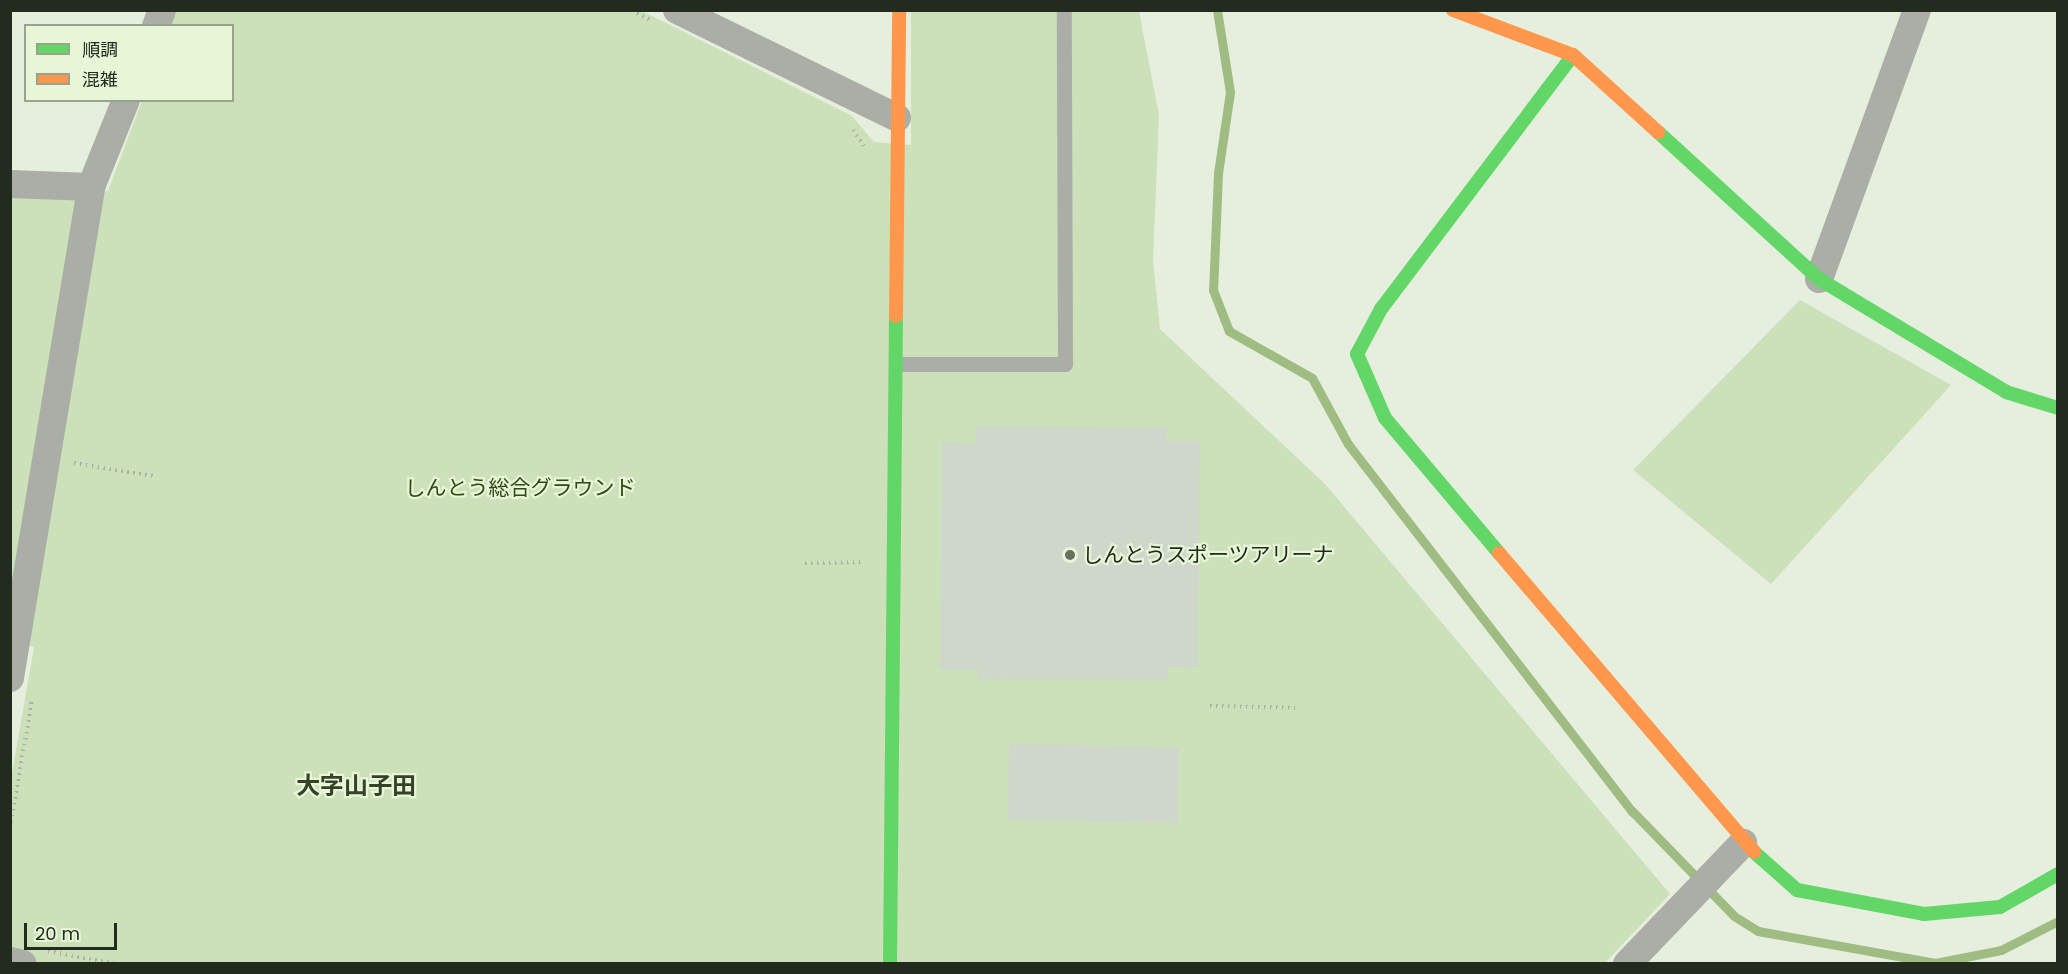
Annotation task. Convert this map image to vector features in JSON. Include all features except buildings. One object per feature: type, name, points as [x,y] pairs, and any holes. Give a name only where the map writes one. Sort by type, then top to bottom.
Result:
[{"type":"street","points":[[890,963],[899,10]]},
{"type":"street","points":[[1453,10],[1573,55],[1819,279],[2007,392],[2058,408]]},
{"type":"street","points":[[1819,279],[1917,10]]},
{"type":"street","points":[[670,18],[897,118]]},
{"type":"street","points":[[1573,55],[1381,309],[1357,354],[1385,418],[1743,843],[1797,890],[1924,914],[2000,907],[2058,874]]},
{"type":"street","points":[[10,678],[92,187],[125,102]]},
{"type":"street","points":[[10,184],[92,187]]},
{"type":"street","points":[[1627,963],[1743,843]]},
{"type":"lane","points":[[896,364],[1065,364],[1065,10]]},
{"type":"path","points":[[632,10],[670,18]]},
{"type":"path","points":[[846,120],[865,148],[865,159]]},
{"type":"path","points":[[70,462],[153,476]]},
{"type":"path","points":[[861,550],[861,574]]},
{"type":"path","points":[[805,563],[861,562]]},
{"type":"path","points":[[1210,706],[1295,708]]},
{"type":"path","points":[[22,958],[116,963]]},
{"type":"green space","name":"しんとう総合グラウンド","points":[[175,11],[642,11],[852,116],[874,142],[911,145],[911,11],[1139,11],[1159,115],[1153,261],[1160,329],[1325,484],[1670,894],[1604,964],[11,963],[11,779],[34,647],[11,643],[10,195],[108,191],[142,102],[234,102],[234,24],[169,24]]},
{"type":"green space","points":[[1800,300],[1951,385],[1771,584],[1633,470]]},
{"type":"waterway","points":[[1217,10],[1230,92],[1218,173],[1213,290],[1229,331],[1312,378],[1348,444],[1632,811],[1734,916],[1758,931],[1935,963],[2001,950],[2058,921]]},
{"type":"traffic: fast","points":[[1499,553],[1385,418],[1357,354],[1381,309],[1573,55]]},
{"type":"traffic: fast","points":[[1658,132],[1819,279],[2006,392],[2058,408]]},
{"type":"traffic: fast","points":[[890,964],[896,316]]},
{"type":"traffic: fast","points":[[1754,852],[1797,890],[1924,914],[2000,907],[2058,874]]},
{"type":"traffic: slow","points":[[896,316],[899,10]]},
{"type":"traffic: slow","points":[[1453,10],[1573,55],[1658,132]]},
{"type":"traffic: slow","points":[[1499,553],[1754,852]]},
{"type":"place","name":"しんとうスポーツアリーナ","points":[[1070,555]]},
{"type":"district","name":"大字山子田","points":[[356,786]]}]
